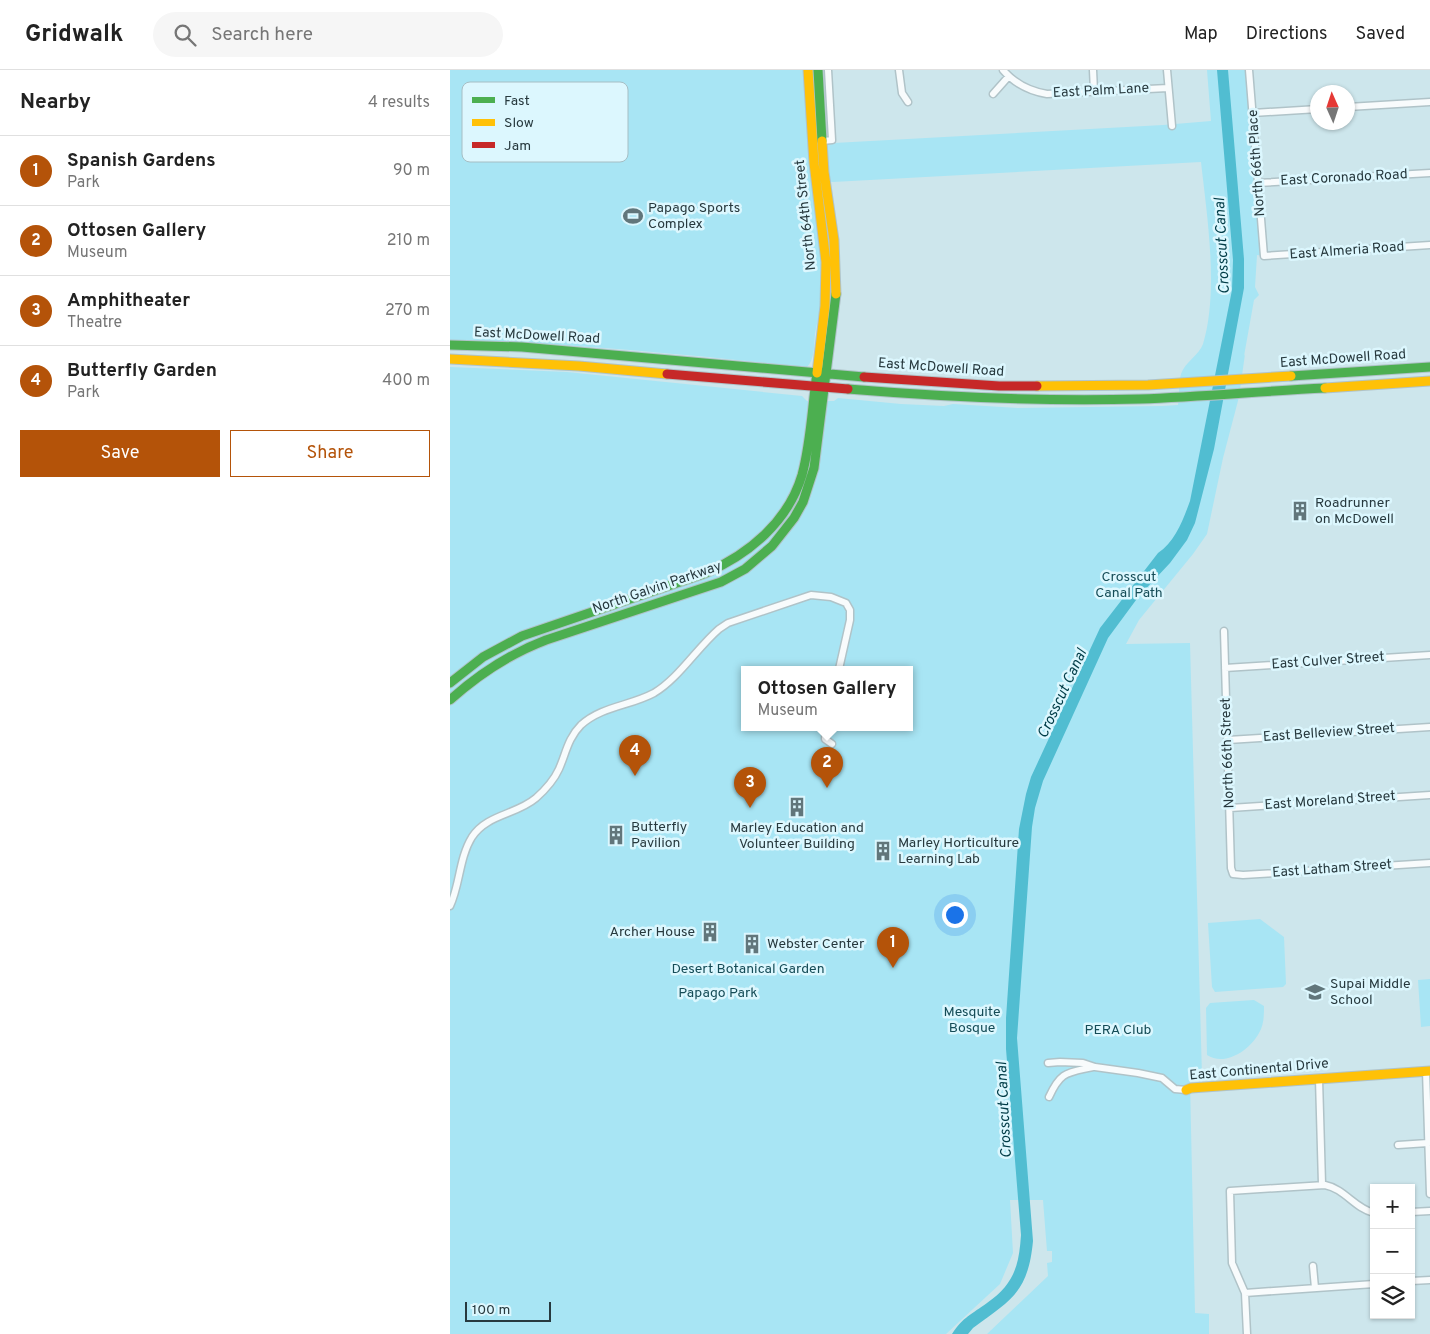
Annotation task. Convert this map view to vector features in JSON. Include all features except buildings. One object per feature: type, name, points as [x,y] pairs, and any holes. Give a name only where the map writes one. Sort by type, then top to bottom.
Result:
[{"type":"main road","name":"North 64th Street","points":[[808,70],[815,176],[824,240],[826,276],[825,305],[815,387]]},
{"type":"main road","name":"North 64th Street","points":[[818,70],[824,178],[834,240],[836,298],[825,388]]},
{"type":"main road","points":[[824,240],[834,240]]},
{"type":"main road","name":"East McDowell Road","points":[[450,346],[522,347],[927,382],[1031,386],[1148,386],[1430,367]]},
{"type":"main road","name":"East McDowell Road","points":[[450,359],[579,366],[825,388],[967,398],[1088,400],[1210,395],[1430,381]]},
{"type":"main road","points":[[1419,368],[1420,382]]},
{"type":"main road","points":[[967,398],[994,393],[1018,393],[1031,386],[1052,394],[1088,400]]},
{"type":"main road","name":"North Galvin Parkway","points":[[450,683],[483,657],[522,636],[706,573],[729,563],[750,550],[778,521],[793,498],[798,486],[804,464],[815,387]]},
{"type":"main road","name":"North Galvin Parkway","points":[[450,700],[486,670],[522,650],[716,583],[738,573],[759,559],[774,546],[787,530],[807,494],[812,477],[825,388]]},
{"type":"main road","name":"East Continental Drive","points":[[1186,1090],[1190,1088],[1428,1071]]},
{"type":"street","points":[[822,140],[832,140],[828,70]]},
{"type":"street","points":[[899,70],[902,93],[908,102]]},
{"type":"street","name":"East Palm Lane","points":[[1003,70],[1024,87],[1035,92],[1047,94],[1168,88]]},
{"type":"street","points":[[1093,70],[1094,91]]},
{"type":"street","points":[[1167,70],[1172,126]]},
{"type":"street","name":"North 66th Place","points":[[1249,70],[1264,256]]},
{"type":"street","points":[[993,94],[1009,76]]},
{"type":"street","points":[[1355,107],[1430,102]]},
{"type":"street","points":[[1253,113],[1310,109]]},
{"type":"street","name":"East Coronado Road","points":[[1258,183],[1430,173]]},
{"type":"street","name":"East Almeria Road","points":[[1264,256],[1430,246]]},
{"type":"street","points":[[450,906],[467,846],[477,830],[489,820],[535,799],[547,788],[559,769],[572,735],[587,720],[601,712],[654,693],[678,672],[718,629],[728,623],[811,594],[842,600],[850,610],[850,620],[841,666]]},
{"type":"street","name":"North 66th Street","points":[[1224,631],[1231,868],[1233,874]]},
{"type":"street","name":"East Culver Street","points":[[1225,668],[1430,655]]},
{"type":"street","name":"East Belleview Street","points":[[1228,740],[1430,727]]},
{"type":"street","points":[[826,731],[825,740],[832,744]]},
{"type":"street","name":"East Moreland Street","points":[[1230,808],[1430,795]]},
{"type":"street","name":"East Latham Street","points":[[1233,874],[1243,875],[1430,863]]},
{"type":"street","name":"East Continental Drive","points":[[1048,1063],[1083,1063],[1094,1067],[1151,1075],[1162,1078],[1175,1089],[1186,1090]]},
{"type":"street","name":"East Continental Drive","points":[[1049,1097],[1056,1082],[1064,1076],[1077,1070],[1094,1067]]},
{"type":"street","points":[[1428,1071],[1430,1194]]},
{"type":"street","points":[[1319,1079],[1322,1184]]},
{"type":"street","points":[[1398,1145],[1428,1143]]},
{"type":"street","points":[[1247,1334],[1246,1293],[1232,1263],[1230,1191],[1322,1184],[1339,1190],[1361,1208],[1370,1211]]},
{"type":"street","points":[[1415,1212],[1430,1210]]},
{"type":"street","points":[[1313,1266],[1315,1288]]},
{"type":"street","points":[[1415,1281],[1430,1280]]},
{"type":"street","points":[[1246,1293],[1370,1284]]},
{"type":"green space","name":"Papago Park","points":[[450,70],[804,70],[808,146],[1211,121],[1207,70],[1249,70],[1264,256],[1257,255],[1255,287],[1259,295],[1254,300],[1239,397],[1223,458],[1207,534],[1139,620],[1126,644],[1190,643],[1202,1076],[1190,1077],[1195,1313],[1209,1314],[1209,1334],[987,1334],[1048,1276],[1047,1263],[1052,1262],[1052,1251],[1047,1251],[1043,1200],[1010,1200],[1013,1253],[1000,1284],[946,1334],[450,1334],[450,367],[567,372],[802,396],[807,401],[834,401],[838,398],[901,404],[944,406],[953,404],[1018,408],[1178,405],[1181,374],[1203,344],[1208,323],[1211,277],[1210,253],[1201,162],[833,182],[811,180],[821,240],[823,284],[813,356],[807,367],[673,354],[450,340]]},
{"type":"green space","points":[[1260,919],[1284,937],[1286,984],[1283,987],[1215,992],[1212,987],[1208,923]]},
{"type":"green space","points":[[1430,979],[1430,1026],[1421,1027],[1418,980]]},
{"type":"green space","points":[[1254,1000],[1264,1006],[1264,1016],[1262,1027],[1250,1045],[1229,1058],[1221,1059],[1207,1055],[1206,1008],[1210,1003]]},
{"type":"shaded area","points":[[1217,70],[1228,70],[1244,259],[1244,288],[1214,449],[1195,523],[1187,540],[1170,563],[1139,596],[1108,638],[1043,781],[1035,808],[1032,827],[1017,1038],[1033,1241],[1031,1259],[1022,1284],[1007,1302],[968,1334],[952,1334],[964,1320],[1003,1289],[1013,1274],[1019,1256],[1021,1235],[1006,1049],[1006,1018],[1019,829],[1026,794],[1031,777],[1100,628],[1158,553],[1174,537],[1190,501],[1232,290],[1233,260]]},
{"type":"traffic: fast","points":[[818,70],[822,141]]},
{"type":"traffic: fast","points":[[450,700],[483,673],[519,652],[546,640],[721,582],[745,569],[772,546],[794,518],[803,502],[814,468],[836,294]]},
{"type":"traffic: fast","points":[[450,345],[522,347],[864,377]]},
{"type":"traffic: fast","points":[[1291,376],[1430,367]]},
{"type":"traffic: fast","points":[[450,683],[483,657],[522,636],[706,573],[752,546],[777,522],[796,492],[807,450],[817,373]]},
{"type":"traffic: fast","points":[[848,389],[994,398],[1103,400],[1325,388]]},
{"type":"traffic: slow","points":[[808,70],[814,163],[826,262],[825,306],[817,373]]},
{"type":"traffic: slow","points":[[822,141],[824,172],[834,240],[836,294]]},
{"type":"traffic: slow","points":[[450,359],[579,366],[667,374]]},
{"type":"traffic: slow","points":[[1037,386],[1148,385],[1291,376]]},
{"type":"traffic: slow","points":[[1325,388],[1430,381]]},
{"type":"traffic: slow","points":[[1186,1090],[1191,1088],[1430,1071]]},
{"type":"traffic: jam","points":[[667,374],[848,389]]},
{"type":"traffic: jam","points":[[864,377],[999,386],[1037,386]]},
{"type":"place","name":"Papago Sports Complex","points":[[633,216]]},
{"type":"place","name":"Roadrunner on McDowell","points":[[1300,511]]},
{"type":"place","name":"Butterfly Garden","points":[[635,776]]},
{"type":"place","name":"Ottosen Gallery","points":[[827,788]]},
{"type":"place","name":"Marley Education and Volunteer Building","points":[[797,807]]},
{"type":"place","name":"Amphitheater","points":[[750,808]]},
{"type":"place","name":"Butterfly Pavilion","points":[[616,835]]},
{"type":"place","name":"Marley Horticulture Learning Lab","points":[[883,851]]},
{"type":"place","name":"Archer House","points":[[710,932]]},
{"type":"place","name":"Webster Center","points":[[752,944]]},
{"type":"place","name":"Spanish Gardens","points":[[893,968]]},
{"type":"place","name":"Supai Middle School","points":[[1315,992]]},
{"type":"water label","name":"Crosscut Canal","points":[[1223,246]]},
{"type":"water label","name":"Crosscut Canal","points":[[1063,694]]},
{"type":"water label","name":"Crosscut Canal","points":[[1005,1110]]},
{"type":"park label","name":"Crosscut Canal Path","points":[[1129,586]]},
{"type":"park label","name":"Desert Botanical Garden","points":[[748,969]]},
{"type":"park label","name":"Mesquite Bosque","points":[[972,1020]]},
{"type":"park label","name":"PERA Club","points":[[1118,1030]]}]
